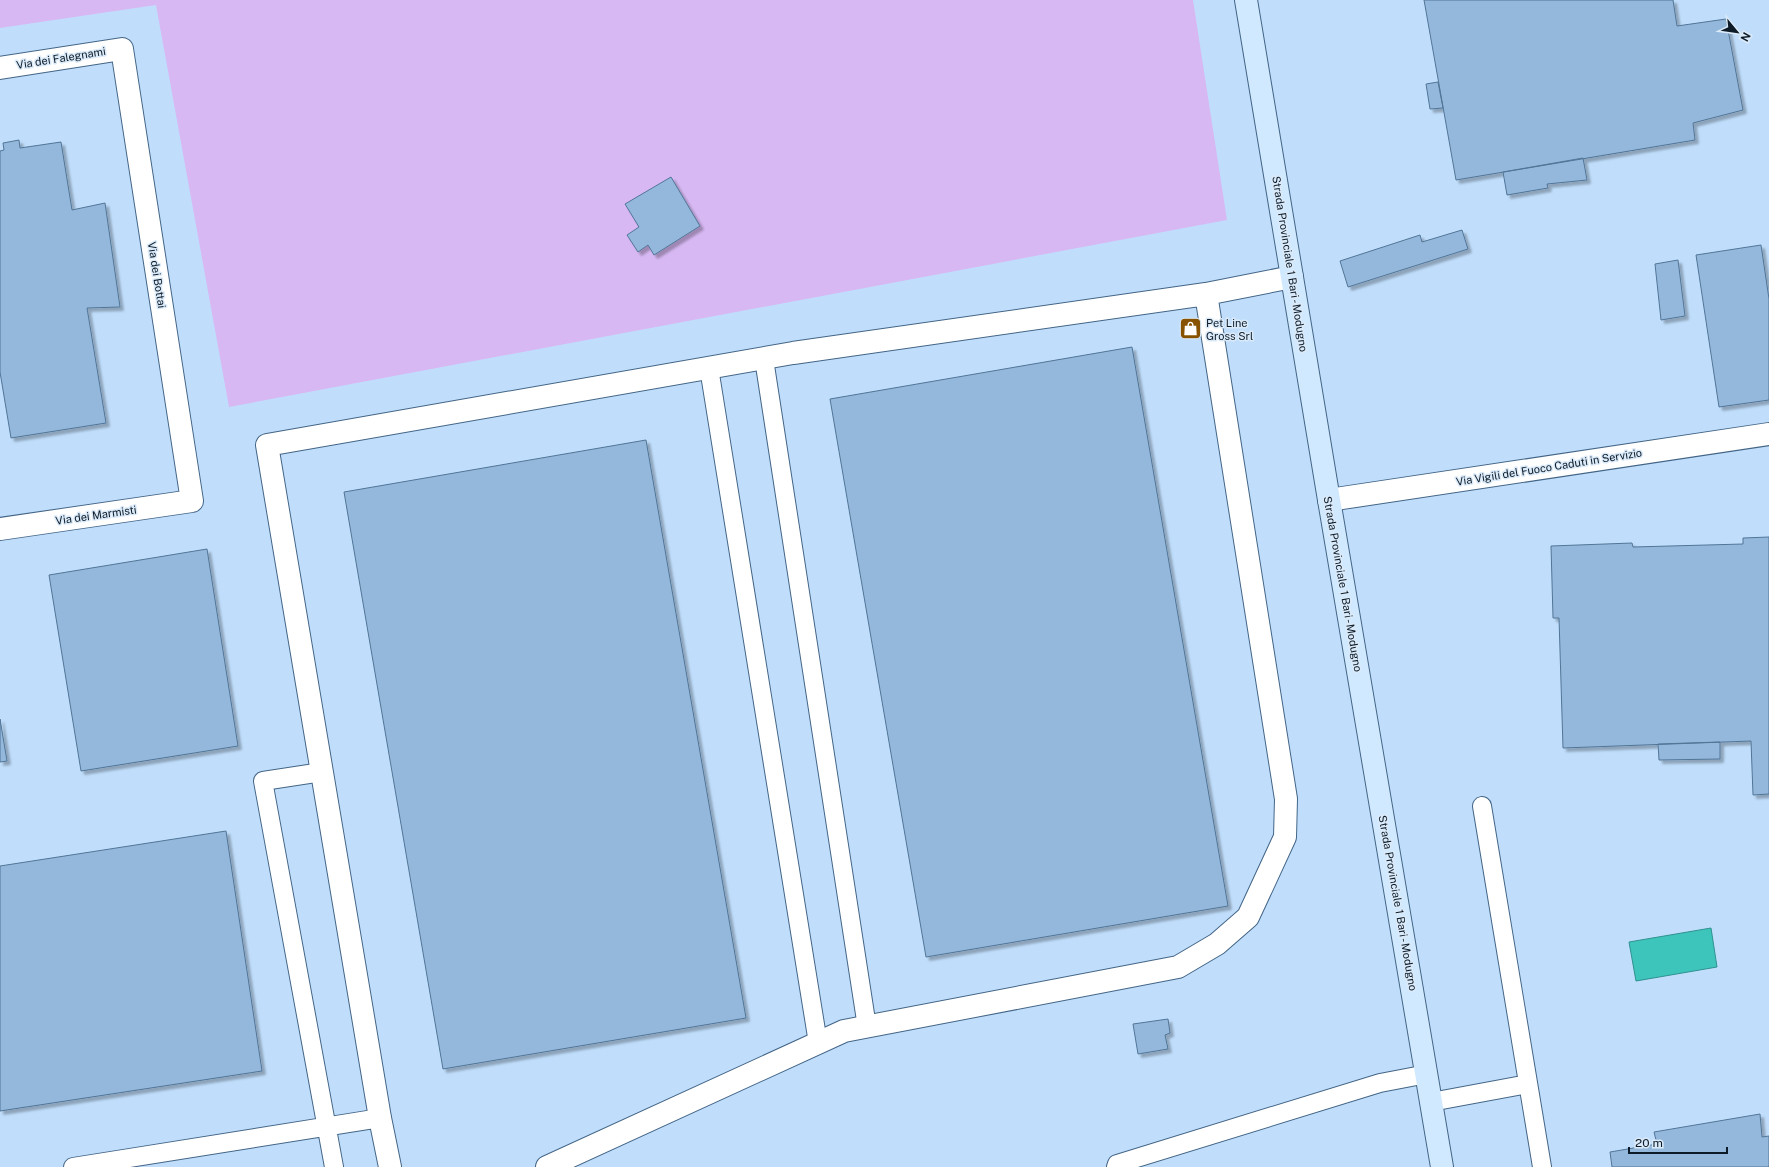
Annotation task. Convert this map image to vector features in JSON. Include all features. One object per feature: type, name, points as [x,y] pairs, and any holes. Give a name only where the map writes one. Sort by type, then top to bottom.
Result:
[{"type":"street","name":"Strada Provinciale 1 Bari - Modugno","points":[[1246,0],[1442,1167]]},
{"type":"street","name":"Via dei Falegnami","points":[[0,68],[122,49]]},
{"type":"street","name":"Via dei Bottai","points":[[122,49],[192,501]]},
{"type":"street","points":[[390,1167],[380,1118],[267,445],[764,359],[1206,294],[1292,277]]},
{"type":"street","points":[[547,1167],[844,1031],[1178,967],[1217,944],[1248,916],[1285,837],[1286,799],[1206,294]]},
{"type":"street","name":"Via Vigili del Fuoco Caduti in Servizio","points":[[1329,500],[1769,434]]},
{"type":"street","name":"Via dei Marmisti","points":[[0,529],[192,501]]},
{"type":"lane","points":[[764,359],[867,1027]]},
{"type":"lane","points":[[710,368],[818,1043]]},
{"type":"lane","points":[[322,772],[263,781],[334,1167]]},
{"type":"lane","points":[[1482,806],[1542,1167]]},
{"type":"lane","points":[[1116,1167],[1117,1164],[1380,1083],[1427,1074]]},
{"type":"lane","points":[[1431,1102],[1528,1084]]},
{"type":"lane","points":[[73,1167],[380,1118]]},
{"type":"shaded area","points":[[0,0],[1193,0],[1227,220],[229,407],[156,5],[0,28]]},
{"type":"shaded area","points":[[1711,928],[1717,967],[1636,981],[1629,942]]},
{"type":"building","points":[[1424,0],[1673,0],[1677,26],[1726,19],[1743,110],[1693,123],[1695,140],[1456,180]]},
{"type":"building","points":[[1438,82],[1443,108],[1430,109],[1426,84]]},
{"type":"building","points":[[19,140],[20,148],[61,142],[72,210],[105,203],[120,307],[87,308],[106,423],[11,438],[0,372],[0,151],[4,150],[3,143]]},
{"type":"building","points":[[1583,158],[1587,180],[1547,184],[1548,188],[1507,195],[1503,172]]},
{"type":"building","points":[[671,177],[700,226],[654,255],[648,245],[638,252],[627,235],[639,227],[625,204]]},
{"type":"building","points":[[1462,230],[1468,249],[1348,287],[1340,261],[1420,235],[1422,242]]},
{"type":"building","points":[[1761,245],[1769,299],[1769,400],[1719,407],[1696,255]]},
{"type":"building","points":[[1678,260],[1685,316],[1661,320],[1655,264]]},
{"type":"building","points":[[1132,347],[1228,906],[926,957],[830,399]]},
{"type":"building","points":[[646,440],[746,1018],[443,1069],[344,492]]},
{"type":"building","points":[[1769,537],[1769,794],[1753,795],[1751,741],[1563,748],[1559,618],[1553,618],[1551,546],[1632,543],[1633,547],[1743,544],[1743,538]]},
{"type":"building","points":[[207,549],[238,746],[81,771],[49,575]]},
{"type":"building","points":[[0,719],[7,761],[0,762]]},
{"type":"building","points":[[1720,742],[1720,759],[1659,760],[1658,744]]},
{"type":"building","points":[[226,831],[262,1071],[0,1111],[0,866]]},
{"type":"building","points":[[1168,1019],[1170,1033],[1165,1035],[1168,1049],[1138,1054],[1133,1024]]},
{"type":"building","points":[[1760,1114],[1762,1137],[1769,1136],[1769,1167],[1612,1167],[1610,1152],[1657,1144],[1654,1132]]},
{"type":"place","name":"Pet Line Gross Srl","points":[[1190,329]]}]
